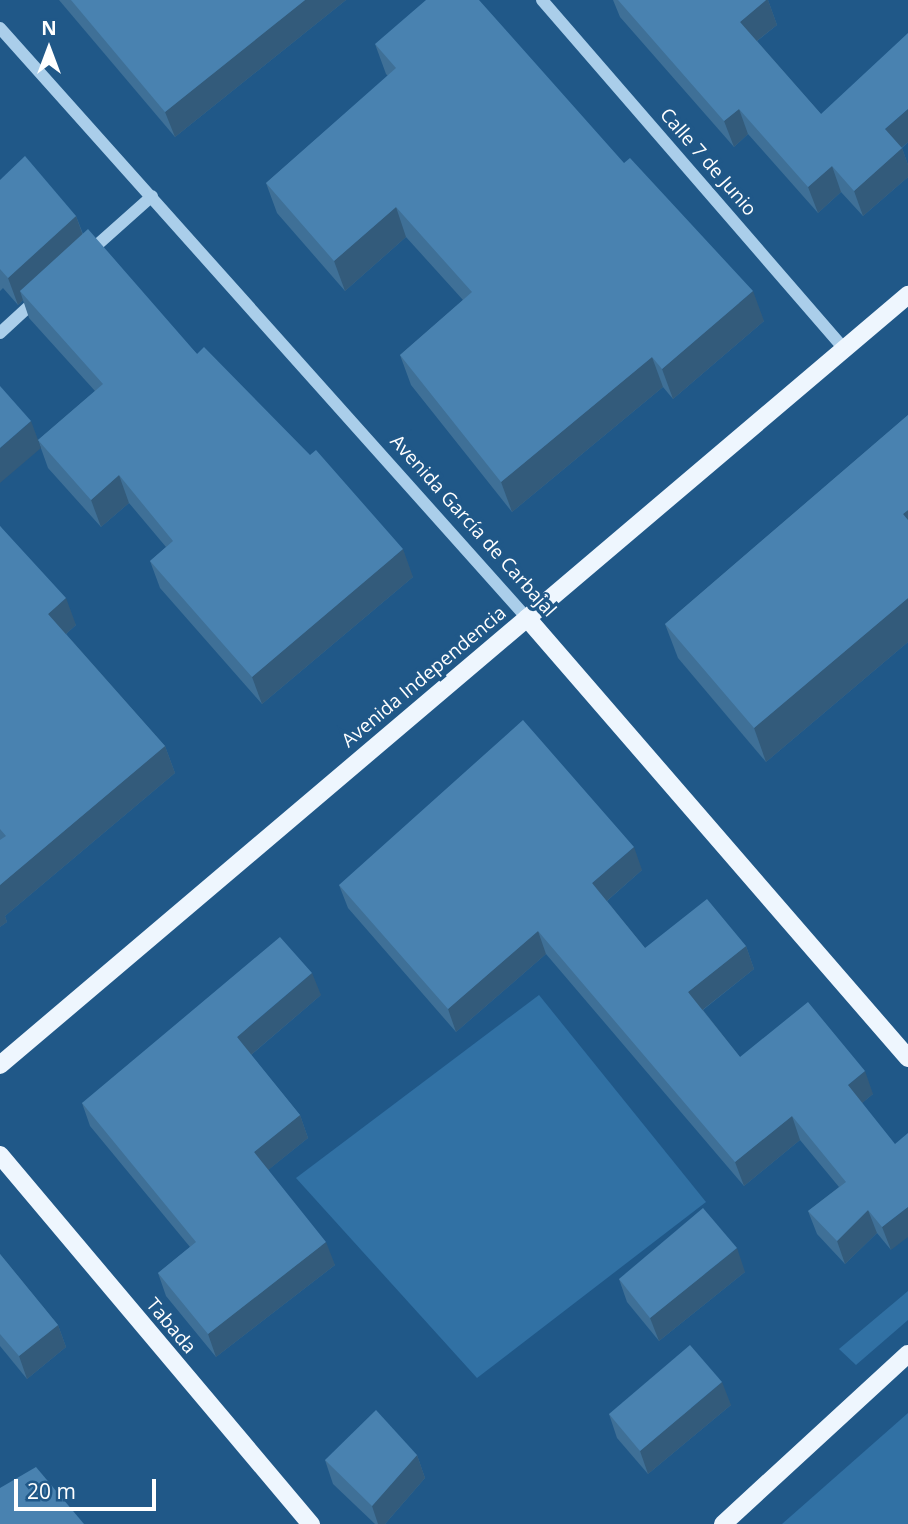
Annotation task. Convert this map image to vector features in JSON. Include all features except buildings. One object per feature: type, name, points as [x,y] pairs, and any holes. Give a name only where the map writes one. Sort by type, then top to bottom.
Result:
[{"type":"main road","name":"Avenida Independencia","points":[[0,1065],[908,295]]},
{"type":"main road","name":"Avenida García de Carbajal","points":[[527,618],[908,1058]]},
{"type":"main road","name":"Tabada","points":[[0,1155],[311,1524]]},
{"type":"main road","points":[[723,1524],[908,1354]]},
{"type":"street","name":"Calle 7 de Junio","points":[[542,0],[845,349]]},
{"type":"street","name":"Avenida García de Carbajal","points":[[0,28],[527,618]]},
{"type":"street","points":[[71,269],[152,196]]},
{"type":"street","points":[[0,333],[51,288]]},
{"type":"shaded area","points":[[539,995],[706,1202],[477,1378],[296,1178]]},
{"type":"shaded area","points":[[908,1291],[908,1320],[856,1365],[839,1349]]},
{"type":"shaded area","points":[[908,1413],[908,1524],[782,1524]]}]
